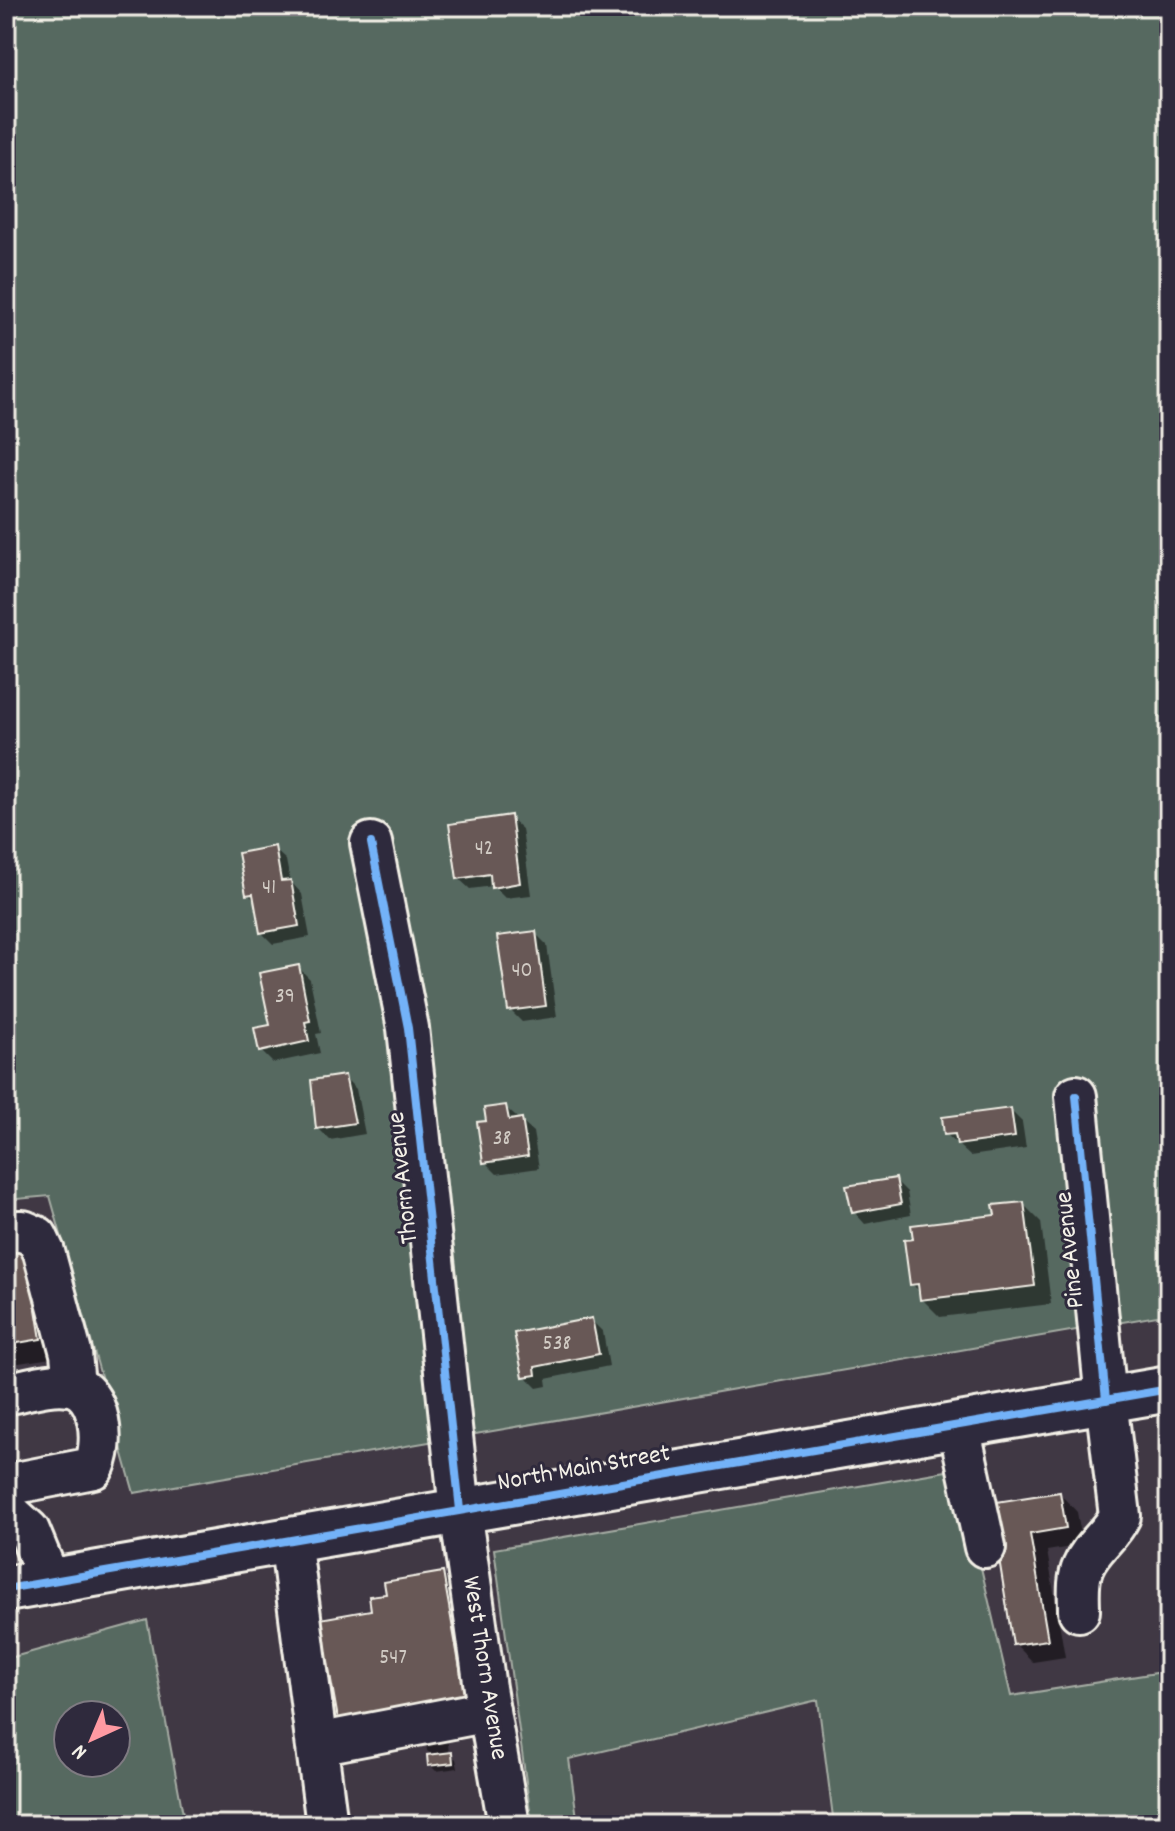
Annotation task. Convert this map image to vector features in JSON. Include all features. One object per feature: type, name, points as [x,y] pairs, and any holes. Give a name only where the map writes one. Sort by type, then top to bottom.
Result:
[{"type":"highway","name":"North Main Street","points":[[18,1581],[290,1539],[1169,1389]]},
{"type":"street","name":"Thorn Avenue","points":[[371,843],[408,1028],[460,1510]]},
{"type":"street","name":"Pine Avenue","points":[[1076,1096],[1120,1516],[1114,1529],[1084,1563],[1080,1576],[1079,1611]]},
{"type":"street","points":[[6,1231],[23,1231],[37,1237],[41,1244],[71,1353],[74,1386]]},
{"type":"street","points":[[6,1394],[57,1384],[74,1386],[83,1392],[99,1419],[100,1442],[93,1468],[6,1509],[29,1531],[18,1581]]},
{"type":"street","points":[[959,1426],[985,1547]]},
{"type":"street","name":"West Thorn Avenue","points":[[460,1510],[509,1825]]},
{"type":"street","points":[[290,1539],[327,1825]]},
{"type":"street","points":[[317,1744],[489,1711]]},
{"type":"green space","points":[[6,6],[1169,6],[1169,1314],[134,1493],[50,1196],[6,1200]]},
{"type":"green space","points":[[958,1469],[1011,1696],[1169,1671],[1169,1825],[834,1825],[818,1700],[569,1759],[578,1825],[532,1825],[494,1549]]},
{"type":"green space","points":[[147,1620],[185,1825],[8,1825],[6,1659]]},
{"type":"building","points":[[511,815],[520,883],[491,888],[490,874],[457,879],[449,824]]},
{"type":"building","points":[[275,846],[281,881],[291,880],[299,926],[260,933],[253,894],[246,895],[238,853]]},
{"type":"building","points":[[536,931],[546,1006],[508,1011],[497,936]]},
{"type":"building","points":[[299,965],[310,1021],[305,1022],[309,1041],[259,1052],[254,1028],[270,1025],[259,973]]},
{"type":"building","points":[[345,1075],[355,1123],[316,1129],[311,1080]]},
{"type":"building","points":[[506,1105],[509,1120],[522,1118],[528,1156],[483,1163],[477,1122],[486,1121],[484,1108]]},
{"type":"building","points":[[1011,1108],[1015,1137],[957,1145],[955,1134],[944,1135],[942,1117]]},
{"type":"building","points":[[896,1178],[901,1204],[852,1213],[846,1186]]},
{"type":"building","points":[[1024,1202],[1035,1286],[920,1300],[918,1284],[910,1285],[904,1240],[913,1239],[911,1225],[995,1215],[993,1205]]},
{"type":"building","points":[[26,1249],[41,1339],[6,1345],[6,1252]]},
{"type":"building","points":[[592,1318],[599,1354],[535,1367],[536,1375],[523,1377],[514,1333]]},
{"type":"building","points":[[1060,1492],[1066,1528],[1030,1534],[1048,1640],[1013,1645],[990,1503]]},
{"type":"building","points":[[443,1572],[465,1697],[338,1719],[320,1619],[371,1610],[369,1596],[386,1594],[384,1582]]},
{"type":"building","points":[[452,1752],[453,1763],[428,1766],[427,1755]]},
{"type":"cycle path","points":[[371,843],[408,1028],[460,1510]]},
{"type":"cycle path","points":[[1076,1096],[1106,1400]]},
{"type":"cycle path","points":[[6,1589],[1169,1389]]}]
